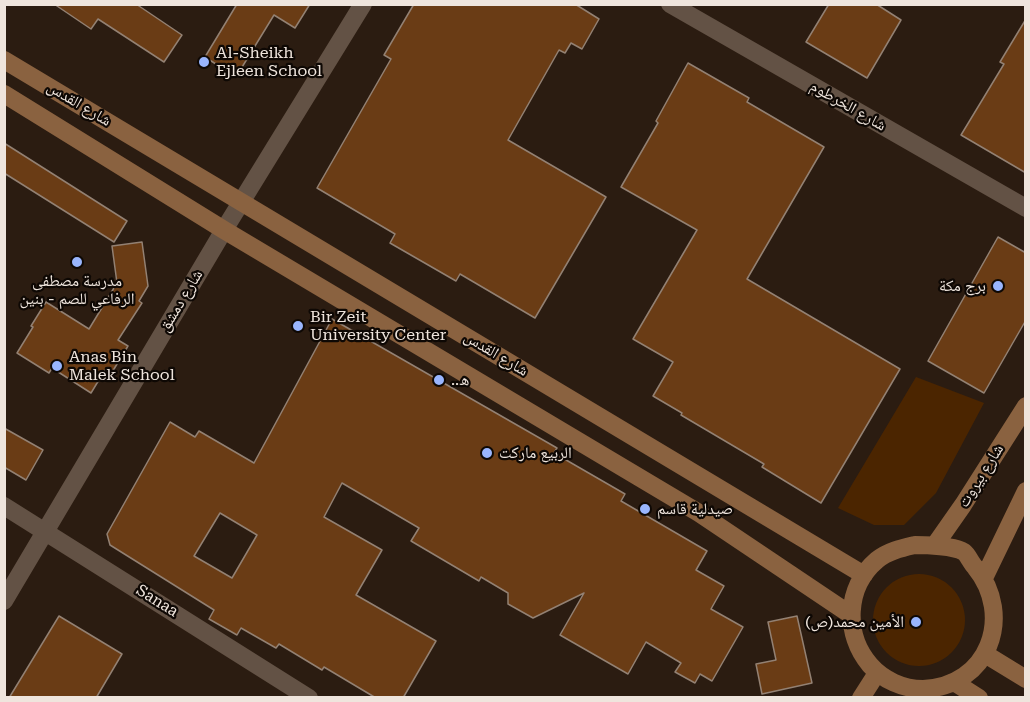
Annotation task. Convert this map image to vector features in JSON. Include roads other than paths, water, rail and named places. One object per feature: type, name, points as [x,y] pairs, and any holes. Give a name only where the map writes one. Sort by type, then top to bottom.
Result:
[{"type":"main road","name":"شارع القدس","points":[[4,60],[864,575]]},
{"type":"main road","name":"شارع القدس","points":[[4,94],[224,230],[699,513],[850,615]]},
{"type":"main road","name":"شارع بيروت","points":[[935,545],[1026,406]]},
{"type":"main road","points":[[984,578],[1026,491]]},
{"type":"main road","points":[[915,545],[935,545],[964,552],[984,578],[992,597],[995,616],[992,636],[985,654],[972,670],[954,682],[911,693],[877,673],[862,656],[853,637],[850,615],[854,594],[864,575],[878,560],[895,550],[915,545]]},
{"type":"main road","points":[[985,654],[1026,679]]},
{"type":"main road","points":[[861,698],[877,673]]},
{"type":"main road","points":[[954,682],[979,698]]},
{"type":"street","name":"شارع دمشق","points":[[4,602],[241,201],[363,4]]},
{"type":"street","name":"شارع الخرطوم","points":[[670,4],[1026,208]]},
{"type":"street","name":"Sanaa","points":[[4,506],[46,530],[309,698]]},
{"type":"place","name":"Al-Sheikh Ejleen School","points":[[204,62]]},
{"type":"place","name":"مدرسة مصطفى الرفاعي للصم - بنين","points":[[77,262]]},
{"type":"place","name":"برج مكة","points":[[998,286]]},
{"type":"place","name":"Bir Zeit University Center","points":[[298,326]]},
{"type":"place","name":"Anas Bin Malek School","points":[[57,366]]},
{"type":"place","name":"..ه","points":[[439,380]]},
{"type":"place","name":"الربيع ماركت","points":[[487,453]]},
{"type":"place","name":"صيدلية قاسم","points":[[645,509]]},
{"type":"place","name":"الأمين محمد(ص)","points":[[916,622]]}]
